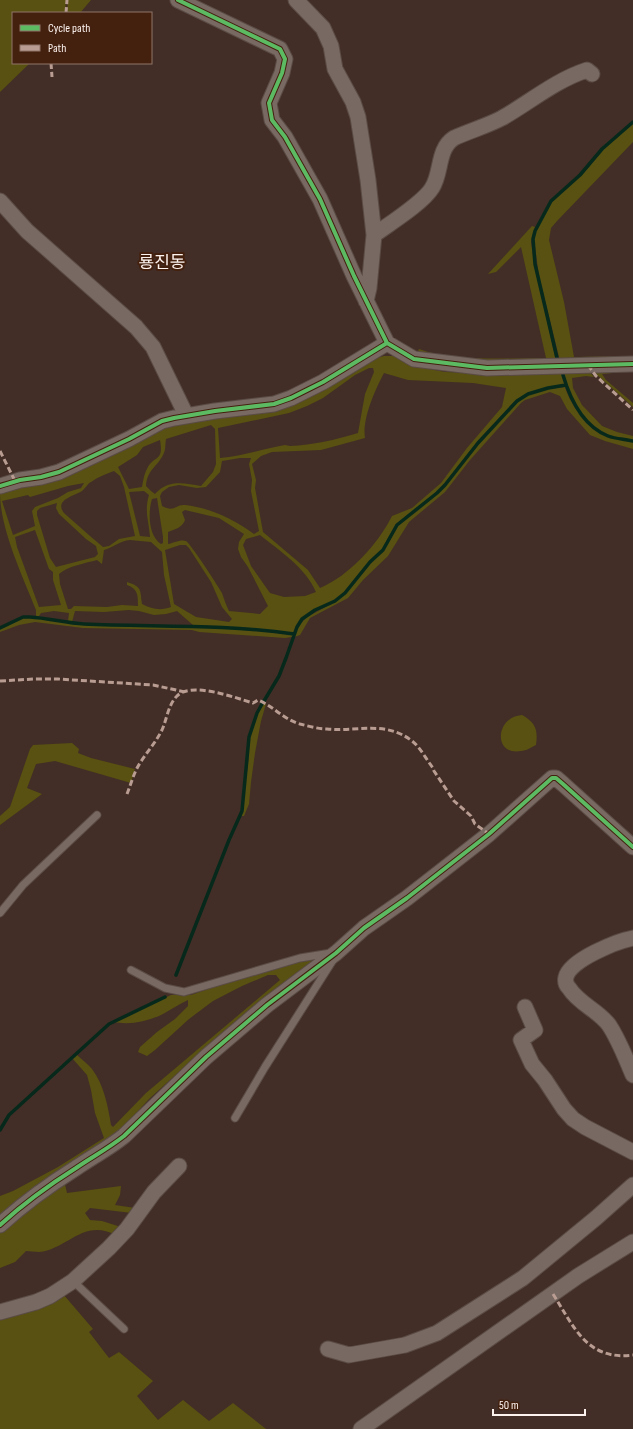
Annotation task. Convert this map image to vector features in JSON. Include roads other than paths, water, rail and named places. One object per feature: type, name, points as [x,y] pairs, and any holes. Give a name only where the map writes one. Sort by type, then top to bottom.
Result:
[{"type":"street","points":[[178,0],[280,49],[285,59],[282,73],[269,103],[272,120],[285,137],[320,198],[366,301],[387,343],[414,359],[487,368],[633,364]]},
{"type":"street","points":[[294,2],[323,28],[330,46],[335,69],[358,117],[368,180],[374,235],[369,288],[366,301]]},
{"type":"street","points":[[374,235],[425,197],[433,188],[437,178],[442,155],[448,141],[501,118],[533,97],[577,73],[587,70],[592,74]]},
{"type":"street","points":[[0,201],[27,231],[136,327],[153,347],[186,415]]},
{"type":"street","points":[[0,486],[20,480],[41,477],[59,472],[129,439],[162,421],[186,415],[274,404],[291,398],[316,386],[387,343]]},
{"type":"street","points":[[0,1225],[38,1194],[113,1145],[206,1056],[267,1005],[336,953],[364,928],[407,898],[489,834],[552,778],[556,778],[633,847]]},
{"type":"street","points":[[633,938],[620,940],[579,961],[569,971],[566,977],[566,983],[569,989],[579,1000],[608,1024],[633,1075]]},
{"type":"street","points":[[525,1007],[535,1030],[521,1040],[532,1064],[545,1080],[564,1109],[573,1119],[585,1127],[633,1152]]},
{"type":"street","points":[[0,1312],[43,1299],[62,1290],[109,1248],[131,1224],[154,1192],[179,1166]]},
{"type":"street","points":[[328,1350],[349,1355],[406,1345],[437,1333],[523,1278],[633,1185]]},
{"type":"street","points":[[361,1429],[578,1276],[633,1242]]},
{"type":"lane","points":[[0,913],[23,885],[97,814]]},
{"type":"lane","points":[[130,970],[165,988],[184,992],[300,958],[320,954],[336,953],[329,968],[296,1016],[235,1118]]},
{"type":"lane","points":[[73,1281],[124,1329]]},
{"type":"waterway","points":[[557,358],[535,264],[533,239],[535,231],[551,201],[580,175],[602,149],[633,122]]},
{"type":"waterway","points":[[563,375],[569,393],[579,411],[591,426],[608,436],[633,441]]},
{"type":"waterway","points":[[264,701],[279,676],[297,627],[302,619],[315,610],[335,601],[345,593],[370,562],[383,550],[397,525],[445,485],[478,443],[517,401],[528,394],[548,388],[566,385]]},
{"type":"waterway","points":[[0,628],[23,617],[30,617],[84,624],[215,627],[294,634]]},
{"type":"waterway","points":[[176,975],[229,840],[242,811],[249,737],[257,713],[262,704]]},
{"type":"waterway","points":[[0,1130],[9,1115],[109,1024],[165,997]]},
{"type":"district","name":"룡진동","points":[[162,263]]}]
